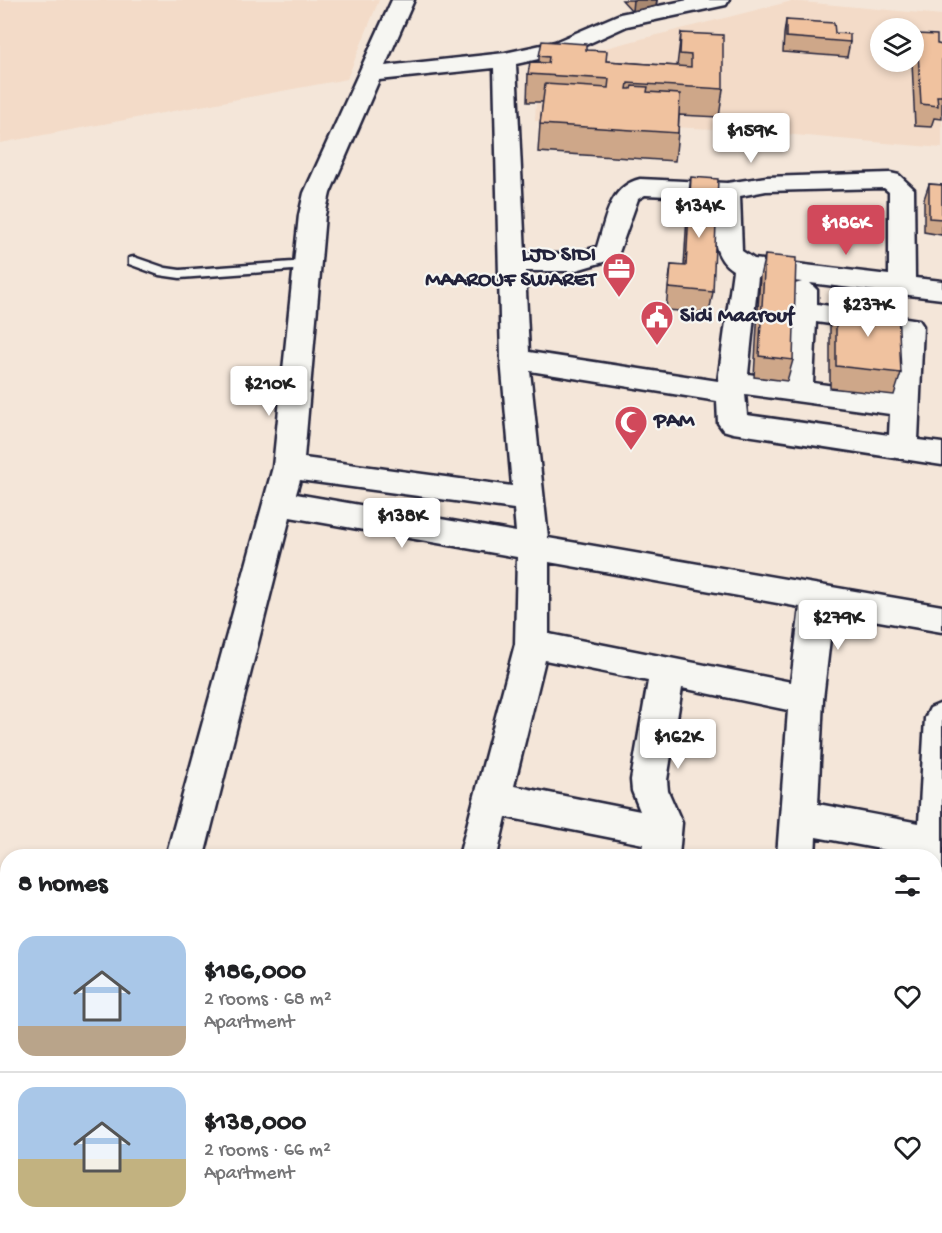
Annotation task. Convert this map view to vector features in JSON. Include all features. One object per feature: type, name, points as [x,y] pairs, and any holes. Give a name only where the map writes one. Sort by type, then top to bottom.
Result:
[{"type":"street","points":[[186,849],[288,467],[317,193],[404,0]]},
{"type":"street","points":[[371,74],[505,60],[562,47],[620,21],[668,5],[718,0]]},
{"type":"street","points":[[480,849],[532,644],[533,546],[515,359],[505,60]]},
{"type":"street","points":[[512,262],[577,262],[595,259],[608,252],[627,195],[640,187],[728,191],[766,184],[882,180],[895,182],[902,189],[902,285]]},
{"type":"street","points":[[728,191],[729,252],[734,259],[748,267],[942,290]]},
{"type":"street","points":[[748,267],[746,268],[732,387],[731,420],[736,424],[942,454]]},
{"type":"street","points":[[798,392],[804,273]]},
{"type":"street","points":[[802,311],[909,326],[903,406],[903,448]]},
{"type":"street","points":[[515,359],[903,406]]},
{"type":"street","points":[[288,467],[529,500]]},
{"type":"street","points":[[279,503],[942,618]]},
{"type":"street","points":[[797,849],[806,699],[818,597]]},
{"type":"street","points":[[532,644],[667,673],[806,699]]},
{"type":"street","points":[[493,798],[661,844],[661,812],[650,791],[648,780],[667,673]]},
{"type":"street","points":[[937,849],[942,718]]},
{"type":"street","points":[[799,817],[937,843]]},
{"type":"lane","points":[[134,261],[164,272],[180,274],[308,265]]},
{"type":"shaded area","points":[[0,0],[379,0],[347,79],[0,143]]},
{"type":"shaded area","points":[[792,1],[942,15],[942,148],[737,130],[535,121],[538,65]]},
{"type":"building","points":[[786,20],[834,23],[835,33],[850,34],[850,42],[786,37]]},
{"type":"building","points":[[681,33],[723,35],[723,89],[628,83],[627,89],[631,89],[632,86],[648,87],[647,92],[680,94],[678,133],[540,124],[545,84],[608,88],[609,79],[528,74],[530,62],[548,63],[549,57],[539,56],[542,41],[586,44],[586,50],[607,51],[606,61],[691,67],[691,55],[680,54]]},
{"type":"building","points":[[924,34],[937,35],[937,44],[942,45],[942,96],[937,96],[938,106],[921,104],[919,72],[924,72]]},
{"type":"building","points":[[691,177],[718,179],[713,292],[669,288],[671,265],[686,266]]},
{"type":"building","points":[[929,184],[942,185],[942,219],[929,218]]},
{"type":"building","points":[[765,255],[796,258],[793,360],[759,356]]},
{"type":"building","points":[[836,302],[898,309],[901,373],[836,366]]},
{"type":"place","name":"LJD SIDI MAAROUF SWARET","points":[[619,298]]},
{"type":"place","name":"Sidi Maarouf","points":[[657,346]]},
{"type":"place","name":"PAM","points":[[631,451]]}]
